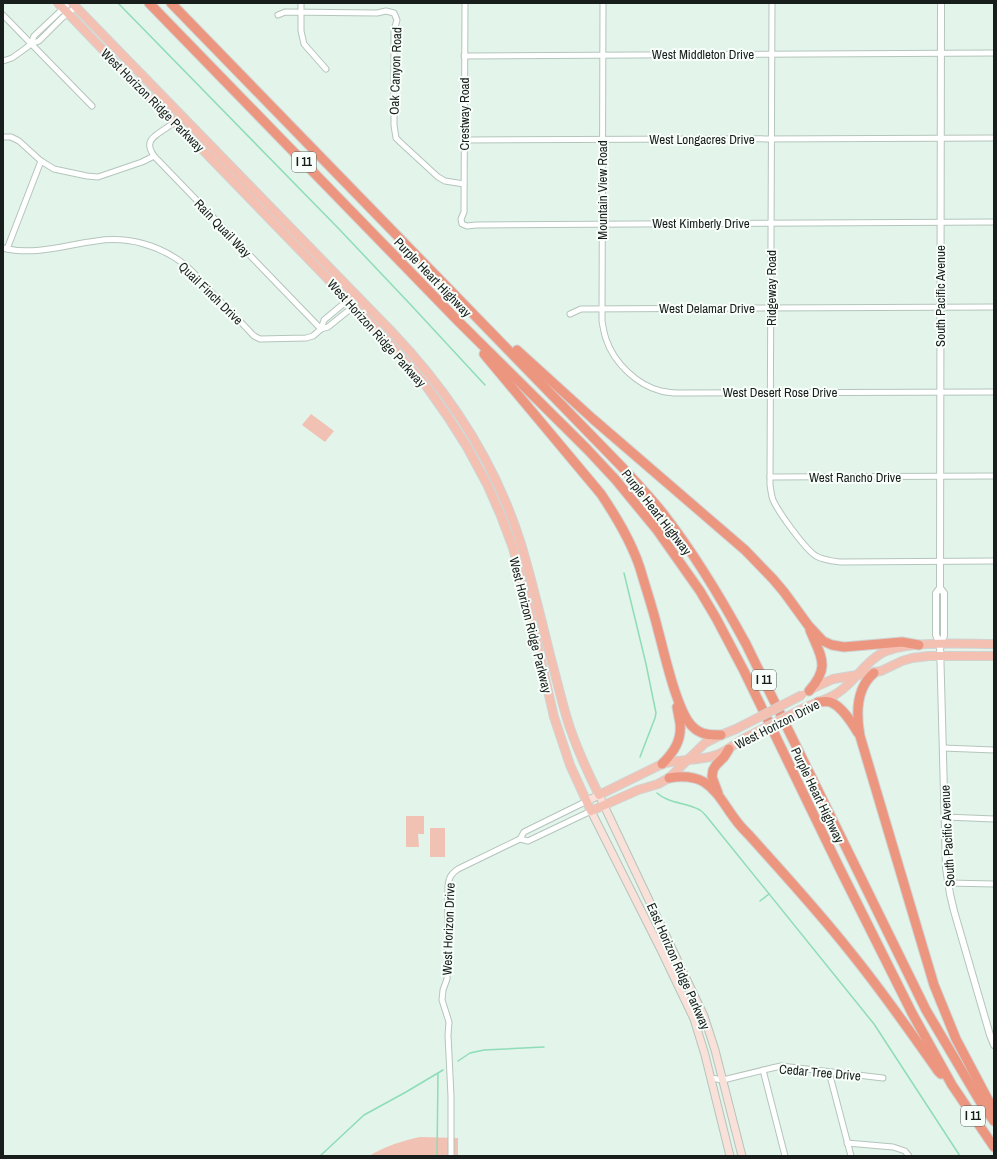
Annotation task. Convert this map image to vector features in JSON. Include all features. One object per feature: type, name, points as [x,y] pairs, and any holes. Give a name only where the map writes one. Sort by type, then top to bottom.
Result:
[{"type":"highway","name":"Purple Heart Highway","points":[[149,3],[459,322],[587,449],[615,479],[657,530],[700,591],[744,671],[912,1013],[952,1085],[994,1147]]},
{"type":"highway","name":"Purple Heart Highway","points":[[171,3],[622,466],[662,512],[708,578],[746,644],[926,1010],[994,1122]]},
{"type":"highway","points":[[455,294],[593,419],[745,550],[773,579],[808,625],[823,641],[827,644],[838,646],[902,642],[919,645]]},
{"type":"highway","points":[[459,322],[482,352],[602,494],[634,551],[676,694],[686,718],[698,731],[707,735],[721,735]]},
{"type":"highway","points":[[805,693],[819,678],[823,663],[808,625]]},
{"type":"highway","points":[[874,673],[865,683],[860,695],[858,715],[860,736],[934,985],[956,1039],[994,1111]]},
{"type":"highway","points":[[662,764],[674,750],[679,739],[680,724],[676,694]]},
{"type":"highway","points":[[818,702],[829,702],[834,704],[849,718],[860,736]]},
{"type":"highway","points":[[719,796],[712,777],[713,770],[729,749]]},
{"type":"highway","points":[[669,778],[678,776],[694,778],[705,783],[719,796],[736,820],[852,953],[938,1071],[952,1085]]},
{"type":"main road","name":"West Horizon Ridge Parkway","points":[[68,6],[167,100],[392,332],[430,375],[450,403],[486,461],[516,530],[531,615],[554,718],[570,765],[591,811]]},
{"type":"main road","name":"West Horizon Ridge Parkway","points":[[68,6],[171,124],[181,128],[405,360],[442,408],[467,447],[502,516],[524,571],[571,731],[582,759],[604,806]]},
{"type":"main road","points":[[167,100],[173,112],[171,124]]},
{"type":"main road","points":[[351,303],[351,299],[356,300],[382,327],[392,332]]},
{"type":"main road","points":[[442,408],[450,403]]},
{"type":"main road","points":[[487,484],[493,485],[500,500],[506,504]]},
{"type":"main road","name":"West Horizon Drive","points":[[587,801],[662,764],[672,761],[715,756],[729,749],[743,738],[806,707],[830,698],[839,692],[870,662],[882,653],[919,645],[994,644]]},
{"type":"main road","points":[[540,658],[550,656]]},
{"type":"main road","name":"West Horizon Drive","points":[[591,811],[638,790],[658,784],[669,778],[705,743],[736,729],[833,679],[874,673],[912,658],[929,656],[994,656]]},
{"type":"main road","name":"East Horizon Ridge Parkway","points":[[604,806],[704,1016],[723,1080],[742,1156]]},
{"type":"main road","name":"East Horizon Ridge Parkway","points":[[591,811],[694,1019],[711,1078],[730,1156]]},
{"type":"main road","points":[[661,950],[670,944]]},
{"type":"street","points":[[301,3],[301,30],[304,44],[326,69]]},
{"type":"street","name":"Crestway Road","points":[[462,224],[461,219],[464,212],[465,3]]},
{"type":"street","name":"Mountain View Road","points":[[603,3],[602,321],[606,340],[614,356],[626,370]]},
{"type":"street","name":"Ridgeway Road","points":[[772,3],[770,477],[772,496],[778,508],[807,549],[818,557],[833,561],[940,561]]},
{"type":"street","name":"South Pacific Avenue","points":[[941,3],[940,588],[944,593],[944,636],[940,644],[946,868],[954,911],[994,1045]]},
{"type":"street","points":[[3,61],[12,58],[31,44],[34,36],[68,6]]},
{"type":"street","name":"Oak Canyon Road","points":[[301,13],[377,13],[386,11],[394,13],[397,20],[394,30],[394,125],[396,138],[438,177],[445,181],[464,184]]},
{"type":"street","points":[[278,15],[285,12],[301,13]]},
{"type":"street","points":[[3,15],[92,106]]},
{"type":"street","name":"West Middleton Drive","points":[[464,56],[994,53]]},
{"type":"street","points":[[3,137],[11,137],[19,141],[41,161],[54,169],[98,177],[142,162],[154,156],[150,147],[151,139],[171,124]]},
{"type":"street","name":"West Longacres Drive","points":[[464,140],[994,138]]},
{"type":"street","name":"Rain Quail Way","points":[[154,156],[321,329]]},
{"type":"street","points":[[5,248],[41,161]]},
{"type":"street","name":"West Kimberly Drive","points":[[462,224],[467,226],[476,224],[994,222]]},
{"type":"street","name":"Quail Finch Drive","points":[[5,248],[37,251],[115,239],[134,241],[154,246],[185,265],[254,336],[260,339],[306,338],[313,336],[321,329],[328,327],[351,303]]},
{"type":"street","name":"Quail Finch Drive","points":[[321,329],[324,320],[351,303]]},
{"type":"street","name":"West Delamar Drive","points":[[570,314],[581,309],[602,308],[994,307]]},
{"type":"street","name":"West Desert Rose Drive","points":[[626,370],[647,386],[662,391],[677,393],[994,392]]},
{"type":"street","name":"West Rancho Drive","points":[[770,477],[994,476]]},
{"type":"street","points":[[940,561],[994,560]]},
{"type":"street","points":[[943,748],[994,750]]},
{"type":"street","name":"West Horizon Drive","points":[[451,1156],[448,1036],[449,1022],[442,1000],[443,990],[447,979],[449,878],[452,873],[458,869],[520,839],[524,832],[587,801]]},
{"type":"street","name":"West Horizon Drive","points":[[520,839],[528,841],[591,811]]},
{"type":"street","points":[[945,817],[994,819]]},
{"type":"street","points":[[948,883],[994,884]]},
{"type":"street","name":"Cedar Tree Drive","points":[[711,1078],[723,1080],[781,1066],[883,1078]]},
{"type":"street","points":[[763,1070],[785,1156]]},
{"type":"street","points":[[829,1072],[851,1156]]},
{"type":"street","points":[[847,1143],[893,1147],[905,1151],[909,1156]]},
{"type":"shaded area","points":[[311,414],[334,431],[325,442],[302,425]]},
{"type":"shaded area","points":[[406,816],[424,816],[424,834],[418,834],[419,847],[406,847]]},
{"type":"shaded area","points":[[430,828],[445,828],[445,857],[430,857]]},
{"type":"shaded area","points":[[420,1137],[458,1138],[458,1156],[369,1156],[394,1144]]},
{"type":"waterway","points":[[118,3],[339,229],[485,385]]},
{"type":"waterway","points":[[624,573],[656,713],[640,757]]},
{"type":"waterway","points":[[657,793],[672,801],[695,807],[707,817],[874,1024],[960,1156]]},
{"type":"waterway","points":[[760,901],[769,894]]},
{"type":"waterway","points":[[458,1061],[470,1053],[484,1050],[544,1047]]},
{"type":"waterway","points":[[320,1156],[364,1115],[443,1070]]},
{"type":"waterway","points":[[437,1156],[438,1074]]}]
